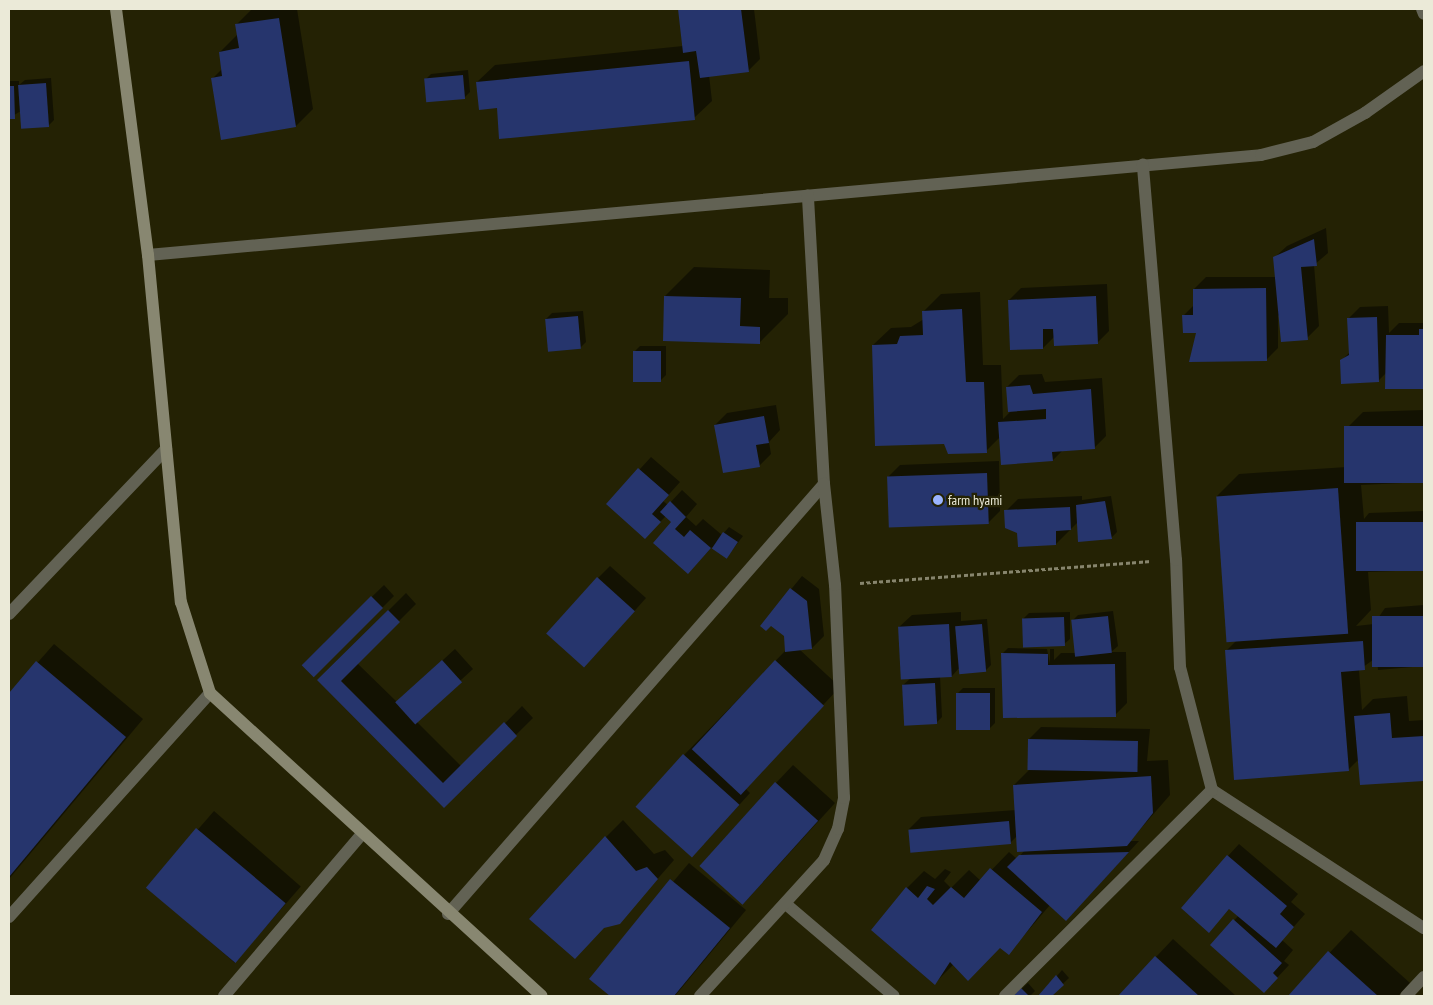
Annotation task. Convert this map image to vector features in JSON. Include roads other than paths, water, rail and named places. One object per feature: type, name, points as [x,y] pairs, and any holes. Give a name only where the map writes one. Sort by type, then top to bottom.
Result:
[{"type":"street","points":[[116,9],[148,256],[181,602],[210,693],[448,914],[542,996]]},
{"type":"street","points":[[1422,9],[1424,14]]},
{"type":"street","points":[[148,256],[1261,154],[1313,142],[1365,113],[1424,71]]},
{"type":"street","points":[[1143,164],[1176,560],[1180,667],[1212,790],[1424,928]]},
{"type":"street","points":[[700,996],[787,905],[824,860],[838,829],[844,798],[835,585],[824,484],[808,195]]},
{"type":"street","points":[[9,614],[166,449]]},
{"type":"street","points":[[448,914],[824,484]]},
{"type":"street","points":[[9,917],[210,693]]},
{"type":"street","points":[[1005,996],[1212,790]]},
{"type":"street","points":[[224,996],[362,834]]},
{"type":"street","points":[[787,905],[894,996]]},
{"type":"street","points":[[1406,996],[1424,976]]},
{"type":"place","name":"farm hyami","points":[[938,500]]}]
